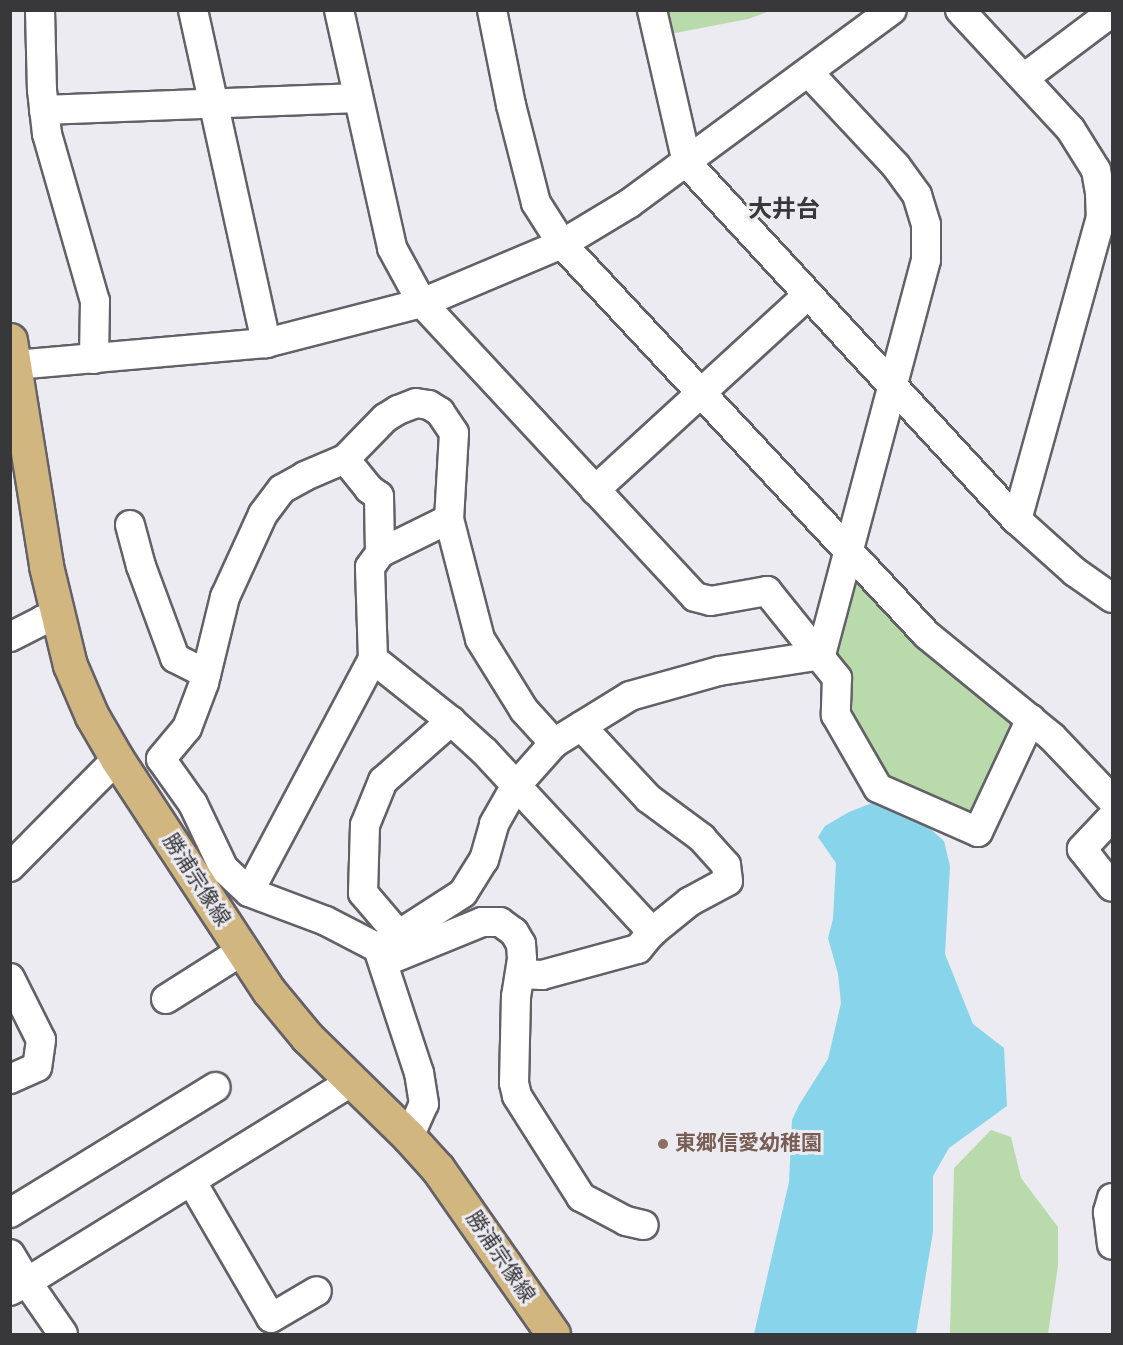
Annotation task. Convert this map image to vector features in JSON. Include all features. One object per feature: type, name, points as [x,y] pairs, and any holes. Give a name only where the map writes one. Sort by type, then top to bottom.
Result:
[{"type":"main road","name":"勝浦宗像線","points":[[13,353],[46,566],[57,617],[79,686],[92,716],[117,759],[269,991],[307,1038],[410,1137],[465,1205],[553,1335]]},
{"type":"street","points":[[40,10],[47,134],[95,301],[94,359]]},
{"type":"street","points":[[193,10],[266,343]]},
{"type":"street","points":[[339,10],[392,248],[422,303],[695,597],[711,601],[767,591],[837,678],[836,715],[878,788],[978,832],[1031,719]]},
{"type":"street","points":[[492,10],[511,105],[536,203],[562,244],[927,635],[1031,719],[1113,800]]},
{"type":"street","points":[[652,10],[687,163],[1017,520],[1075,572],[1113,598]]},
{"type":"street","points":[[13,353],[94,359],[266,343],[422,303],[562,244],[687,163],[892,10]]},
{"type":"street","points":[[960,10],[1071,130],[1104,172],[1101,217],[1017,520]]},
{"type":"street","points":[[1024,78],[1113,12]]},
{"type":"street","points":[[809,73],[896,166],[916,195],[926,225],[927,260],[820,655]]},
{"type":"street","points":[[44,110],[358,98]]},
{"type":"street","points":[[595,490],[808,295]]},
{"type":"street","points":[[554,743],[524,710],[480,639],[449,519],[454,433],[440,412],[429,405],[416,403],[384,417],[345,459],[305,476],[282,489],[263,514],[225,597],[206,675],[187,728],[162,759],[193,804],[224,869],[249,892],[327,921],[387,948],[482,922],[500,922],[514,932],[521,944],[521,974],[516,996],[514,1083],[518,1096],[581,1197],[626,1221],[644,1225]]},
{"type":"street","points":[[345,459],[369,489],[380,496],[380,553]]},
{"type":"street","points":[[249,892],[373,659],[370,567],[380,553],[449,519]]},
{"type":"street","points":[[130,525],[141,566],[175,658],[206,675]]},
{"type":"street","points":[[10,637],[44,620],[57,617]]},
{"type":"street","points":[[387,948],[463,893],[484,861],[494,824],[515,787],[554,743],[630,696],[719,671],[820,655]]},
{"type":"street","points":[[373,659],[451,721],[485,752],[515,787],[652,932]]},
{"type":"street","points":[[410,1137],[424,1104],[419,1073],[387,948],[363,893],[365,825],[382,781],[451,721]]},
{"type":"street","points":[[521,974],[542,975],[638,949],[652,932],[689,902],[728,881],[726,865],[702,838],[648,798],[581,726]]},
{"type":"street","points":[[10,867],[117,759]]},
{"type":"street","points":[[1113,817],[1082,849],[1113,887]]},
{"type":"street","points":[[166,999],[242,951]]},
{"type":"street","points":[[10,978],[41,1040],[38,1067],[10,1079]]},
{"type":"street","points":[[19,1287],[352,1082]]},
{"type":"street","points":[[10,1213],[216,1087]]},
{"type":"street","points":[[192,1182],[271,1318],[317,1291]]},
{"type":"street","points":[[1113,1198],[1108,1212],[1113,1245]]},
{"type":"street","points":[[10,1254],[19,1287],[63,1335]]},
{"type":"green space","points":[[665,11],[770,11],[748,19],[670,34]]},
{"type":"green space","points":[[860,580],[915,638],[1019,732],[975,819],[885,781],[844,713],[832,661],[852,582]]},
{"type":"green space","points":[[991,1130],[1011,1137],[1021,1178],[1058,1227],[1058,1266],[1048,1334],[950,1334],[954,1168]]},
{"type":"water","points":[[872,803],[918,818],[944,841],[950,866],[945,954],[973,1024],[1004,1048],[1007,1106],[949,1148],[933,1176],[933,1232],[916,1334],[754,1334],[789,1182],[792,1120],[828,1059],[841,1003],[838,974],[828,938],[833,919],[836,863],[818,837],[825,826],[849,812]]},
{"type":"place","name":"東郷信愛幼稚園","points":[[663,1144]]},
{"type":"district","name":"大井台","points":[[784,211]]}]
